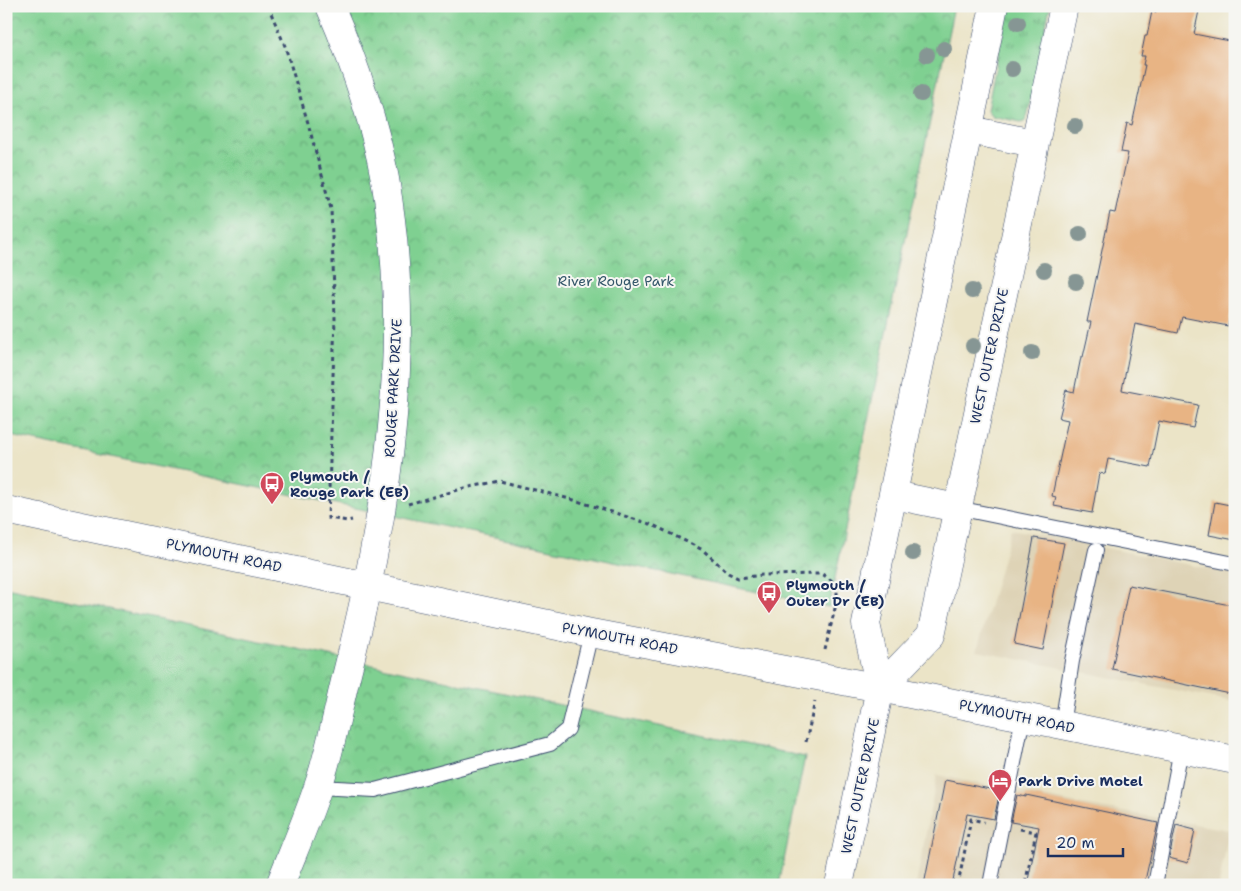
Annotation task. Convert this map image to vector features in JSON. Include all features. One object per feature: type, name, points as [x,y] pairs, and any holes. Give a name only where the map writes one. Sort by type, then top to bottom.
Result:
[{"type":"main road","name":"ROUGE PARK DRIVE","points":[[280,885],[318,787],[355,643],[390,454],[398,339],[393,236],[385,178],[366,102],[346,42],[330,6]]},
{"type":"main road","name":"WEST OUTER DRIVE","points":[[839,885],[880,688],[866,624],[994,6]]},
{"type":"main road","name":"WEST OUTER DRIVE","points":[[880,688],[931,636],[1064,6]]},
{"type":"main road","points":[[969,130],[1034,143]]},
{"type":"main road","points":[[894,495],[957,508]]},
{"type":"main road","name":"PLYMOUTH ROAD","points":[[6,510],[591,633],[880,688],[1235,760]]},
{"type":"lane","points":[[957,508],[1235,564]]},
{"type":"lane","points":[[1062,725],[1072,661],[1096,550]]},
{"type":"lane","points":[[318,787],[375,790],[550,744],[568,729],[591,633]]},
{"type":"lane","points":[[990,885],[1023,717]]},
{"type":"lane","points":[[1155,885],[1181,749]]},
{"type":"path","points":[[268,6],[285,46],[331,209],[335,319],[328,518],[348,522]]},
{"type":"path","points":[[407,504],[465,488],[500,482],[574,500],[653,524],[702,550],[728,573],[738,578],[762,575],[822,574],[831,580],[837,588],[837,600],[830,625]]},
{"type":"path","points":[[806,742],[807,736]]},
{"type":"path","points":[[958,885],[971,819],[990,823]]},
{"type":"path","points":[[1016,828],[1036,832],[1025,885]]},
{"type":"shaded area","points":[[1011,529],[1235,574],[1235,702],[977,651]]},
{"type":"shaded area","points":[[937,775],[1083,805],[1229,830],[1219,885],[916,885]]},
{"type":"green space","name":"River Rouge Park","points":[[6,6],[954,6],[829,607],[6,435]]},
{"type":"green space","points":[[1008,6],[1050,6],[1027,117],[1025,121],[1021,122],[992,116],[987,110]]},
{"type":"green space","points":[[6,587],[805,757],[779,885],[6,885]]},
{"type":"building","points":[[1157,6],[1200,6],[1194,34],[1235,42],[1235,294],[1228,326],[1182,317],[1178,333],[1135,324],[1122,390],[1198,405],[1193,428],[1159,421],[1150,467],[1108,459],[1105,474],[1099,473],[1092,513],[1054,506],[1056,497],[1052,496],[1068,420],[1059,418],[1066,390],[1074,392],[1081,357],[1083,357],[1091,322],[1087,322],[1110,212],[1115,213],[1128,153],[1121,152],[1127,123],[1132,125],[1145,65],[1143,65],[1145,56],[1141,56],[1145,36],[1147,36],[1152,11],[1156,12]]},
{"type":"building","points":[[1215,502],[1235,506],[1235,540],[1209,535]]},
{"type":"building","points":[[1034,538],[1064,543],[1043,650],[1014,644]]},
{"type":"building","points":[[1129,585],[1235,606],[1235,695],[1112,669]]},
{"type":"building","points":[[945,780],[1000,791],[994,819],[967,814],[952,885],[924,885]]},
{"type":"building","points":[[1017,795],[1026,797],[1026,795],[1158,823],[1144,885],[1027,885],[1039,827],[1011,822]]},
{"type":"building","points":[[1176,825],[1195,830],[1188,863],[1169,858]]},
{"type":"place","name":"Plymouth / Rouge Park (EB)","points":[[272,505]]},
{"type":"place","name":"Plymouth / Outer Dr (EB)","points":[[769,614]]},
{"type":"place","name":"Park Drive Motel","points":[[1000,802]]}]
